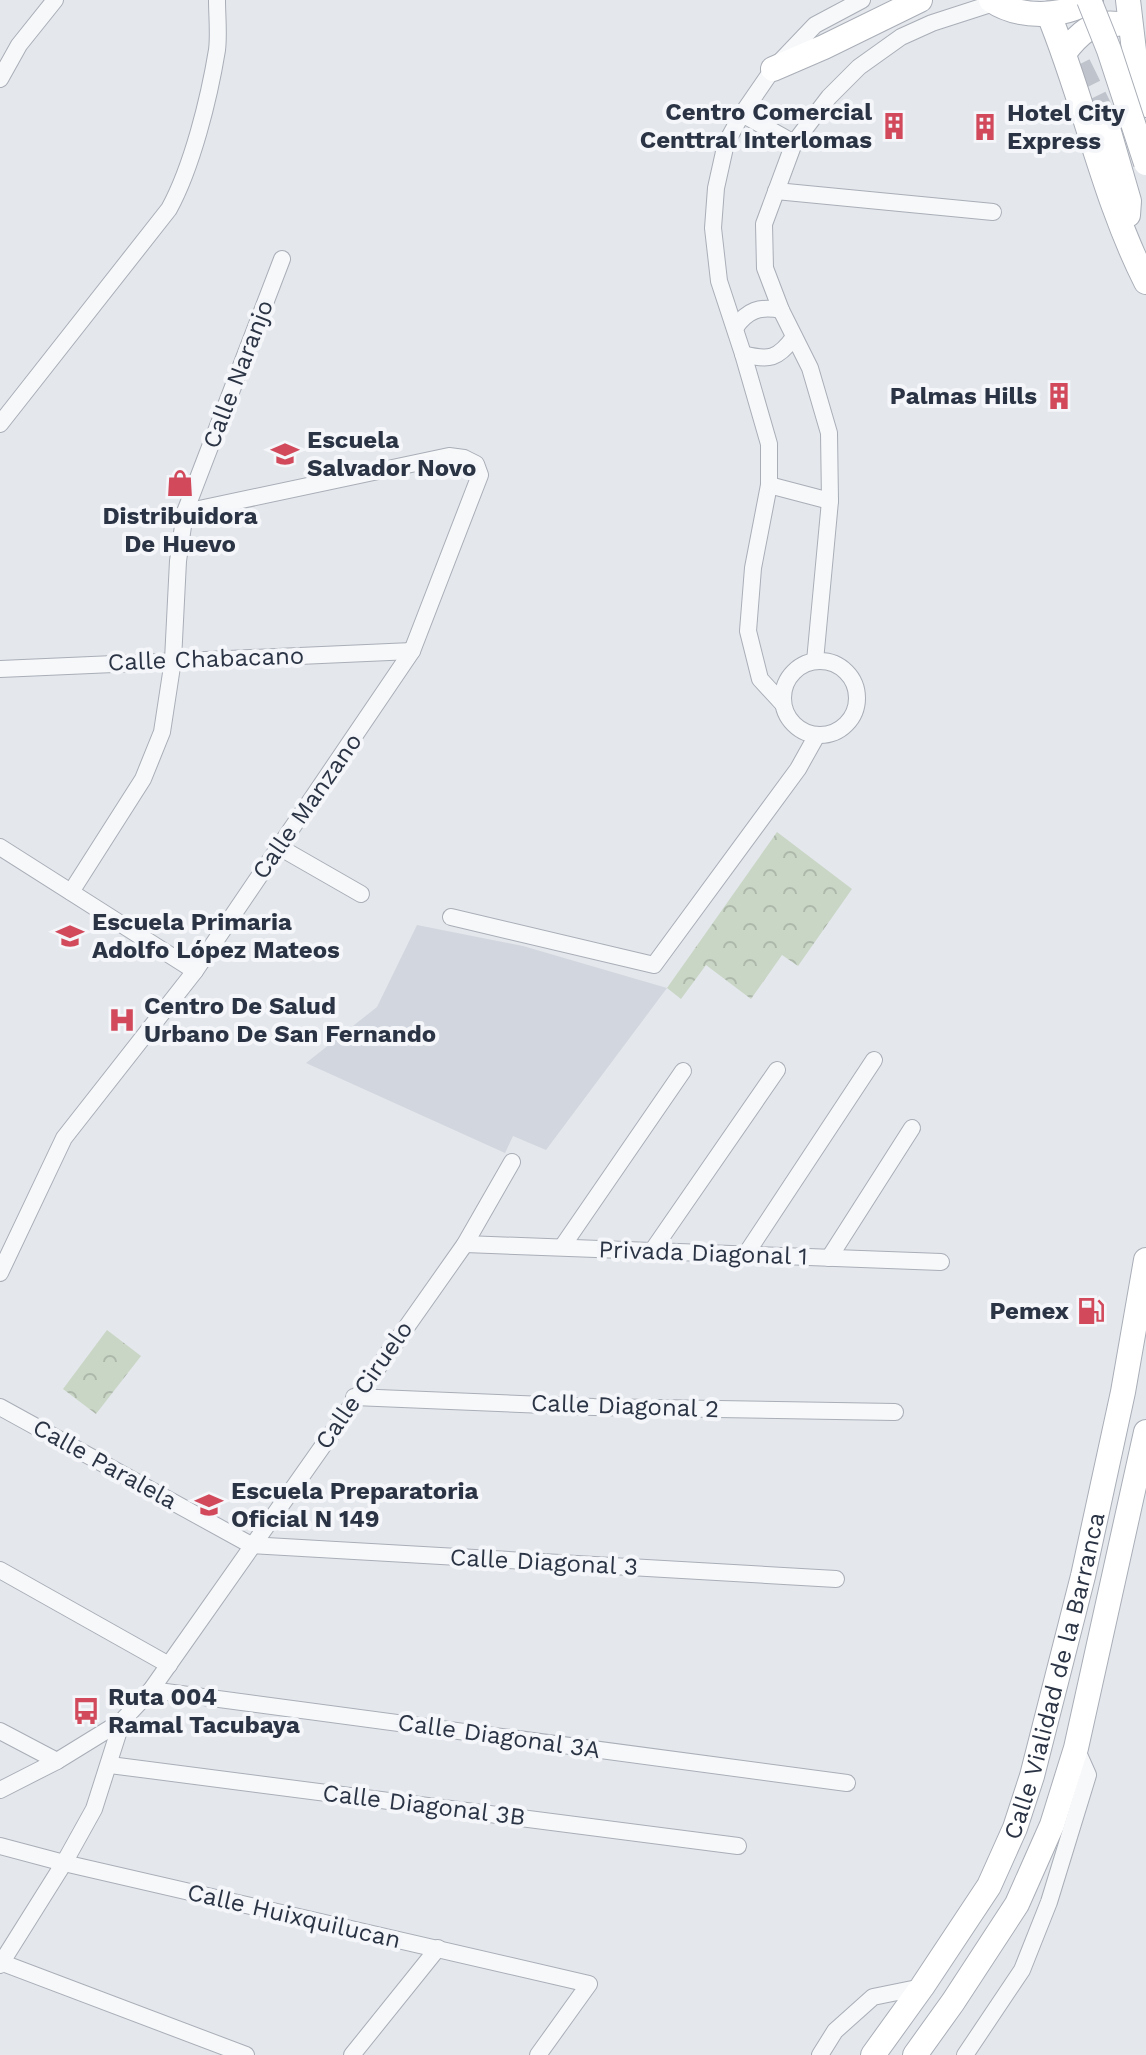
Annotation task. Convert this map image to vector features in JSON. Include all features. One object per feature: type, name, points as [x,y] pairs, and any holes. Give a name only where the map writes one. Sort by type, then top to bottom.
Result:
[{"type":"main road","points":[[773,69],[920,0]]},
{"type":"main road","points":[[992,2],[1049,15],[1079,8],[1090,0],[1146,163]]},
{"type":"main road","points":[[1128,0],[1137,76],[1146,105]]},
{"type":"main road","points":[[1049,15],[1126,242],[1146,282]]},
{"type":"main road","points":[[1064,53],[1082,32],[1093,25],[1106,23],[1131,28]]},
{"type":"main road","points":[[1105,118],[1129,201],[1126,242]]},
{"type":"main road","name":"Calle Vialidad de la Barranca","points":[[873,2055],[989,1886],[1015,1828],[1083,1576],[1123,1392],[1146,1260]]},
{"type":"main road","name":"Calle Vialidad de la Barranca","points":[[915,2055],[1017,1904],[1052,1825],[1076,1748],[1146,1432]]},
{"type":"street","points":[[0,79],[19,45],[55,0]]},
{"type":"street","points":[[0,424],[169,209],[182,185],[192,156],[217,48],[217,0]]},
{"type":"street","points":[[783,704],[782,692],[793,671],[815,661],[828,661],[849,674],[857,697],[850,721],[841,729],[817,735],[804,732],[794,725],[783,704],[760,679],[748,631],[753,568],[769,485],[769,444],[719,281],[713,228],[716,188],[726,143],[773,69],[815,25],[862,0]]},
{"type":"street","points":[[928,0],[932,8],[932,23]]},
{"type":"street","points":[[815,661],[830,501],[829,433],[810,368],[781,310],[765,268],[764,224],[794,143],[829,97],[859,67],[901,37],[992,2]]},
{"type":"street","points":[[742,114],[794,143]]},
{"type":"street","points":[[776,191],[993,212]]},
{"type":"street","name":"Calle Naranjo","points":[[71,892],[143,779],[162,732],[173,660],[178,561],[185,512],[282,259]]},
{"type":"street","points":[[735,328],[744,314],[765,307],[781,310]]},
{"type":"street","points":[[743,354],[764,360],[783,351],[794,337]]},
{"type":"street","name":"Calle Manzano","points":[[0,1273],[64,1138],[195,971],[412,651],[480,475],[476,464],[449,456],[185,512]]},
{"type":"street","points":[[769,485],[830,501]]},
{"type":"street","name":"Calle Chabacano","points":[[0,669],[412,651]]},
{"type":"street","points":[[451,917],[654,965],[798,769],[817,735]]},
{"type":"street","points":[[0,847],[195,971]]},
{"type":"street","points":[[279,847],[361,894]]},
{"type":"street","points":[[746,1254],[874,1060]]},
{"type":"street","points":[[652,1251],[777,1070]]},
{"type":"street","points":[[562,1247],[683,1071]]},
{"type":"street","points":[[829,1258],[912,1128]]},
{"type":"street","name":"Calle Ciruelo","points":[[122,1721],[169,1665],[354,1397],[465,1244],[512,1162]]},
{"type":"street","name":"Privada Diagonal 1","points":[[465,1244],[941,1262]]},
{"type":"street","name":"Calle Diagonal 2","points":[[354,1397],[594,1407],[895,1412]]},
{"type":"street","name":"Calle Paralela","points":[[0,1407],[251,1545]]},
{"type":"street","name":"Calle Diagonal 3","points":[[251,1545],[836,1579]]},
{"type":"street","points":[[0,1570],[169,1665]]},
{"type":"street","name":"Calle Diagonal 3A","points":[[151,1690],[847,1783]]},
{"type":"street","points":[[0,1790],[57,1761],[122,1721]]},
{"type":"street","points":[[122,1721],[94,1809],[1,1963],[246,2055]]},
{"type":"street","points":[[0,1731],[57,1761]]},
{"type":"street","points":[[966,2054],[1022,1970],[1049,1902],[1088,1775],[1076,1748]]},
{"type":"street","name":"Calle Diagonal 3B","points":[[110,1765],[738,1846]]},
{"type":"street","name":"Calle Huixquilucan","points":[[0,1846],[589,1984],[538,2055]]},
{"type":"street","points":[[352,2055],[438,1948]]},
{"type":"street","points":[[820,2055],[835,2031],[873,1997],[922,1987]]},
{"type":"shaded area","points":[[417,925],[523,946],[667,988],[546,1150],[513,1136],[505,1153],[306,1063],[377,1007]]},
{"type":"green space","points":[[777,832],[852,889],[798,966],[782,955],[751,999],[706,965],[681,999],[667,988]]},
{"type":"green space","points":[[107,1330],[141,1356],[96,1414],[63,1389]]},
{"type":"tunnel","points":[[1047,0],[1105,118]]},
{"type":"place","name":"Centro Comercial Centtral Interlomas","points":[[894,126]]},
{"type":"place","name":"Hotel City Express","points":[[985,127]]},
{"type":"place","name":"Palmas Hills","points":[[1059,396]]},
{"type":"place","name":"Escuela Salvador Novo","points":[[285,454]]},
{"type":"place","name":"Distribuidora De Huevo","points":[[180,483]]},
{"type":"place","name":"Escuela Primaria Adolfo López Mateos","points":[[70,936]]},
{"type":"place","name":"Centro De Salud Urbano De San Fernando","points":[[122,1020]]},
{"type":"place","name":"Pemex","points":[[1091,1311]]},
{"type":"place","name":"Escuela Preparatoria Oficial N 149","points":[[209,1505]]},
{"type":"place","name":"Ruta 004 Ramal Tacubaya","points":[[86,1711]]}]
